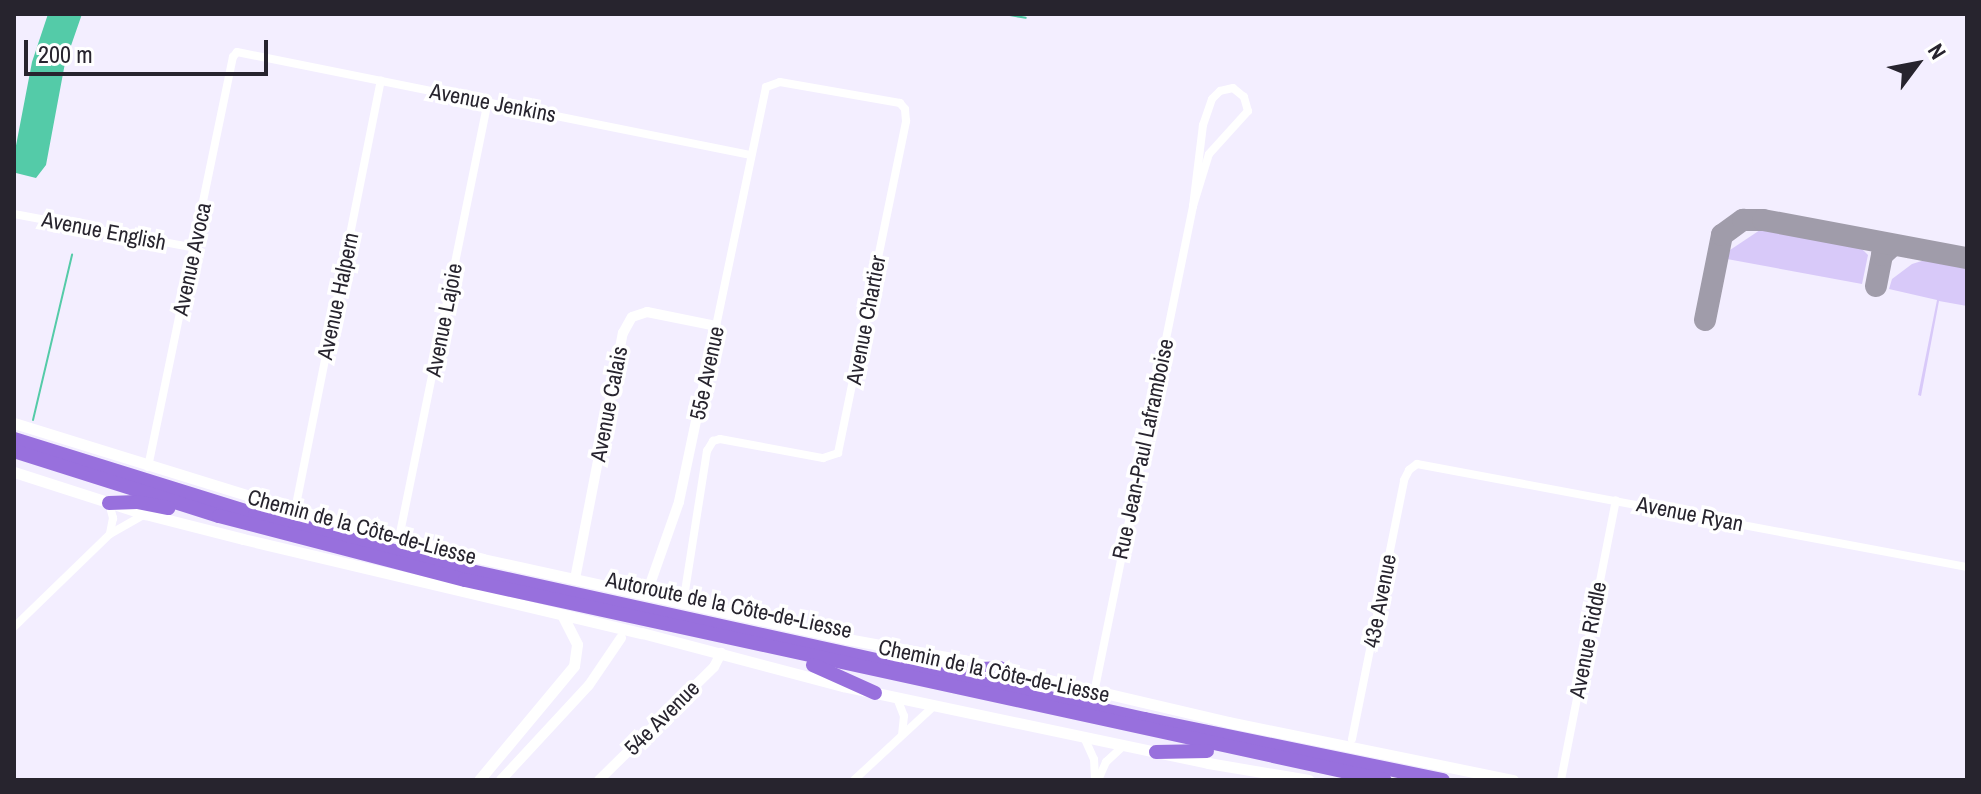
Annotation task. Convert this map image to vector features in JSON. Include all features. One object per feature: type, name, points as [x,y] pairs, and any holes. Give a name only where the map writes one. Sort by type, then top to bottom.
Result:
[{"type":"highway","name":"Autoroute de la Côte-de-Liesse","points":[[14,439],[297,526],[615,608]]},
{"type":"highway","name":"Autoroute de la Côte-de-Liesse","points":[[14,451],[219,516],[373,558],[907,666],[1443,780]]},
{"type":"highway","points":[[109,503],[137,502],[219,516]]},
{"type":"highway","name":"Autoroute de la Côte-de-Liesse","points":[[652,616],[780,650],[1264,756],[1328,756]]},
{"type":"highway","points":[[780,650],[875,693]]},
{"type":"highway","points":[[907,666],[977,672],[1000,668]]},
{"type":"highway","points":[[1156,752],[1189,750],[1264,756]]},
{"type":"highway","name":"Autoroute de la Côte-de-Liesse","points":[[1366,764],[1384,780]]},
{"type":"main road","name":"Chemin de la Côte-de-Liesse","points":[[14,423],[148,467],[295,510],[575,579],[615,608]]},
{"type":"main road","name":"Chemin de la Côte-de-Liesse","points":[[14,472],[145,514],[563,617],[615,608],[652,616],[721,653],[875,693],[1123,746],[1305,780]]},
{"type":"main road","name":"Chemin de la Côte-de-Liesse","points":[[652,616],[683,604],[1000,668],[1328,756]]},
{"type":"main road","points":[[479,780],[574,666],[577,644],[563,617]]},
{"type":"main road","points":[[1366,764],[1513,780]]},
{"type":"street","name":"Avenue Jenkins","points":[[237,52],[750,155]]},
{"type":"street","name":"Avenue Avoca","points":[[148,467],[233,57],[237,52]]},
{"type":"street","name":"Avenue Halpern","points":[[295,510],[381,81]]},
{"type":"street","name":"Avenue Chartier","points":[[683,604],[707,451],[713,441],[720,439],[823,458],[838,453],[906,112],[895,101],[774,81],[762,95],[750,155]]},
{"type":"street","name":"Rue Jean-Paul Laframboise","points":[[1094,693],[1193,206],[1203,125],[1212,99],[1220,91],[1233,88],[1244,97],[1248,111],[1209,154],[1193,206]]},
{"type":"street","name":"Avenue Lajoie","points":[[399,538],[488,101]]},
{"type":"street","name":"55e Avenue","points":[[649,587],[682,493],[750,155]]},
{"type":"street","name":"Avenue English","points":[[14,214],[195,248]]},
{"type":"street","name":"Avenue Calais","points":[[575,579],[628,321],[647,312],[716,326]]},
{"type":"street","name":"Avenue Ryan","points":[[1414,466],[1428,465],[1967,567]]},
{"type":"street","name":"43e Avenue","points":[[1352,739],[1404,480],[1414,466]]},
{"type":"street","name":"Avenue Riddle","points":[[1561,780],[1616,500]]},
{"type":"street","points":[[109,503],[113,518],[110,534]]},
{"type":"street","points":[[14,627],[110,534],[145,514]]},
{"type":"street","points":[[501,780],[589,685],[621,638]]},
{"type":"street","name":"54e Avenue","points":[[599,780],[714,667],[721,653]]},
{"type":"street","points":[[897,698],[904,716],[902,734]]},
{"type":"street","points":[[854,780],[935,705]]},
{"type":"street","points":[[1084,737],[1094,759],[1097,780]]},
{"type":"street","points":[[1097,780],[1106,762],[1123,746]]},
{"type":"shaded area","points":[[48,14],[82,14],[65,63],[46,165],[36,178],[16,173],[14,156],[32,62]]},
{"type":"shaded area","points":[[1760,230],[1860,247],[1868,255],[1862,284],[1727,259],[1730,250]]},
{"type":"shaded area","points":[[1925,260],[1967,268],[1967,306],[1939,301],[1921,396],[1918,395],[1937,300],[1889,289],[1892,279],[1912,264]]},
{"type":"waterway","points":[[1004,14],[1026,18]]},
{"type":"waterway","points":[[33,420],[72,255]]},
{"type":"taxiway","points":[[1705,320],[1722,235],[1743,220],[1763,220],[1967,258]]},
{"type":"taxiway","points":[[1876,286],[1882,255],[1893,245]]}]
